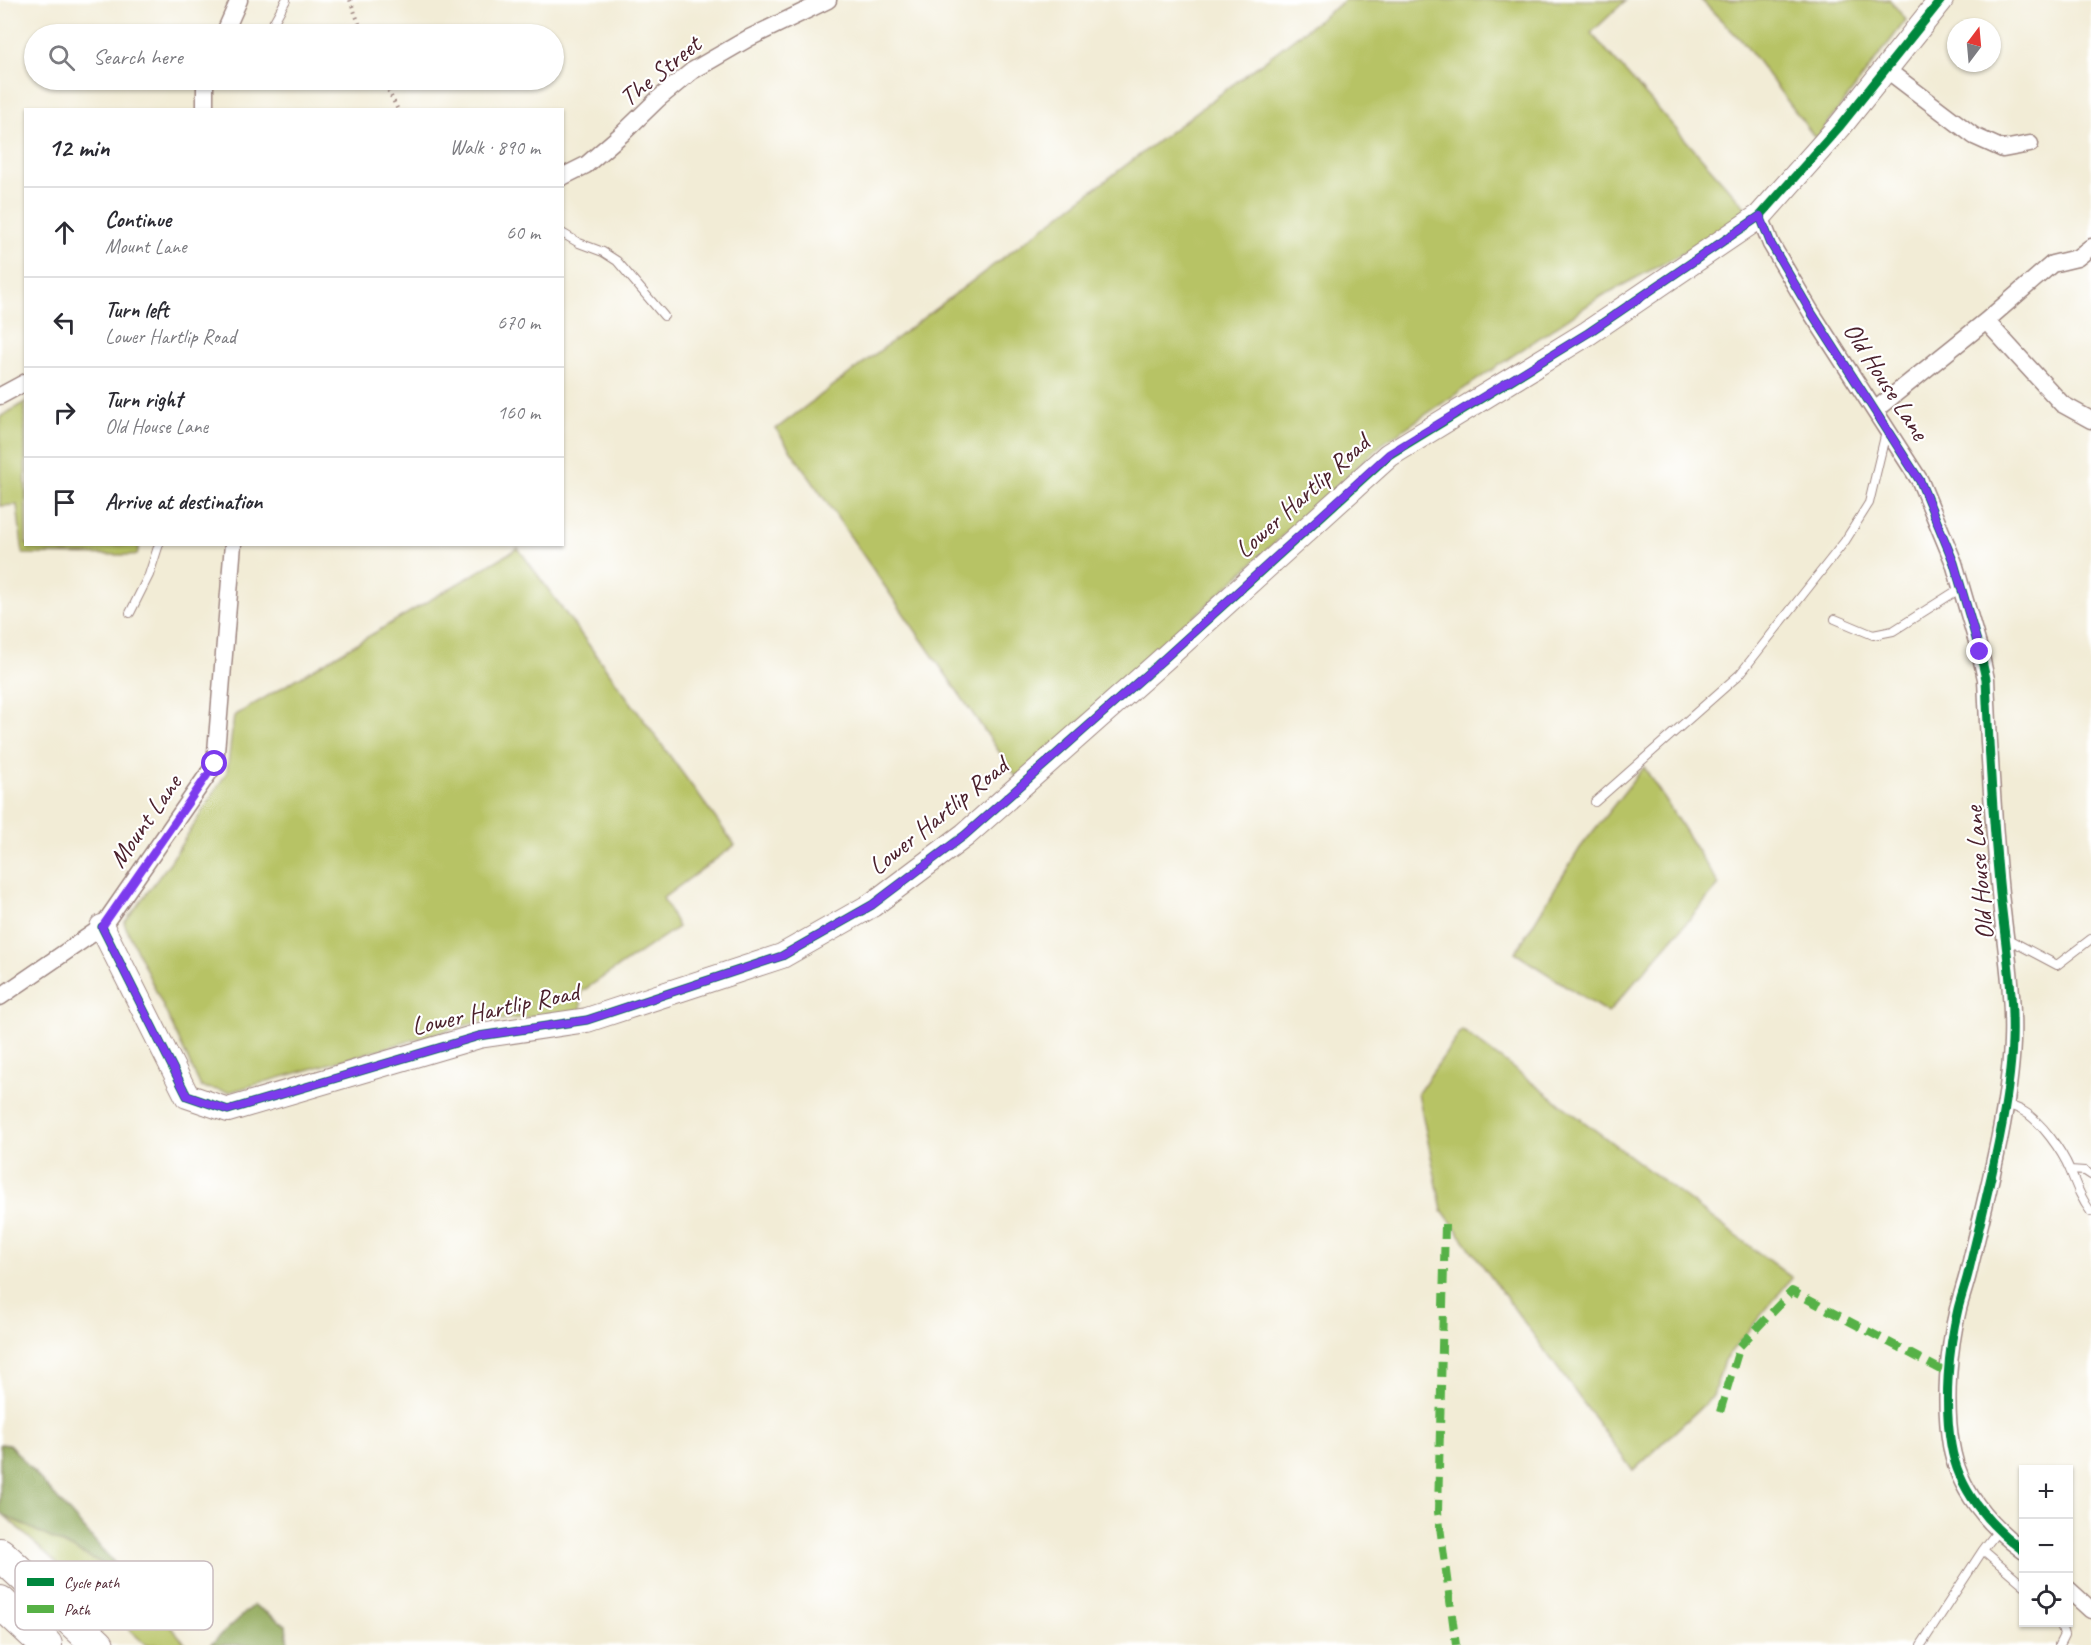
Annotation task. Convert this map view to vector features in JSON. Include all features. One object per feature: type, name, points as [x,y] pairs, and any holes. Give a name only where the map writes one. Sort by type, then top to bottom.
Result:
[{"type":"highway","points":[[0,1554],[15,1568]]},
{"type":"highway","points":[[0,1602],[15,1616]]},
{"type":"highway","points":[[30,1630],[46,1645]]},
{"type":"highway","points":[[82,1630],[98,1645]]},
{"type":"street","points":[[228,24],[239,0]]},
{"type":"street","name":"The Street","points":[[564,176],[586,165],[692,71],[749,38],[828,0]]},
{"type":"street","name":"Lower Hartlip Road","points":[[102,927],[187,1096],[228,1110],[479,1036],[587,1020],[782,956],[872,905],[965,835],[1174,650],[1389,454],[1588,333],[1760,216],[1887,70],[1941,0]]},
{"type":"street","points":[[1887,70],[1974,136],[2003,149],[2030,144]]},
{"type":"street","points":[[205,90],[205,108]]},
{"type":"street","name":"Old House Lane","points":[[1760,216],[1771,244],[1805,302],[1920,481],[1954,563],[1986,679],[2000,892],[2009,967],[2012,1043],[2005,1104],[1988,1190],[1966,1284],[1958,1308],[1948,1389],[1951,1445],[1960,1474],[1973,1501],[2019,1547]]},
{"type":"street","points":[[1875,410],[1986,321],[2052,264],[2077,258],[2091,247]]},
{"type":"street","points":[[1986,321],[2062,404],[2091,420]]},
{"type":"street","points":[[0,396],[24,383]]},
{"type":"street","name":"Mount Lane","points":[[0,997],[102,927],[215,764],[233,546]]},
{"type":"street","points":[[2073,1594],[2091,1610]]},
{"type":"lane","points":[[273,24],[286,0]]},
{"type":"lane","points":[[564,234],[603,252],[616,261],[663,316]]},
{"type":"lane","points":[[1595,802],[1740,674],[1845,541],[1869,503],[1887,428]]},
{"type":"lane","points":[[130,614],[149,575],[158,546]]},
{"type":"lane","points":[[1835,619],[1873,635],[1893,631],[1962,588]]},
{"type":"lane","points":[[2006,938],[2057,966],[2091,939]]},
{"type":"lane","points":[[2005,1104],[2022,1110],[2036,1121],[2048,1136],[2070,1170],[2081,1198],[2091,1212]]},
{"type":"lane","points":[[2070,1170],[2085,1171],[2091,1175]]},
{"type":"lane","points":[[1921,1645],[1999,1529]]},
{"type":"lane","points":[[1983,1550],[2019,1582]]},
{"type":"lane","points":[[2059,1645],[2064,1635],[2061,1627]]},
{"type":"path","points":[[350,0],[359,24]]},
{"type":"path","points":[[388,90],[397,108]]},
{"type":"green space","points":[[1345,0],[1626,0],[1591,33],[1753,216],[1600,297],[1382,444],[1018,779],[776,429]]},
{"type":"green space","points":[[1701,0],[1890,0],[1906,20],[1816,139],[1743,42]]},
{"type":"green space","points":[[24,403],[24,546],[139,546],[137,555],[23,554],[17,505],[0,506],[0,417]]},
{"type":"green space","points":[[518,548],[735,845],[663,898],[678,927],[581,992],[581,1012],[477,1022],[229,1092],[201,1087],[124,923],[171,861],[227,772],[234,716]]},
{"type":"green space","points":[[1644,767],[1719,885],[1608,1013],[1515,953],[1580,848]]},
{"type":"green space","points":[[1462,1030],[1792,1278],[1724,1360],[1713,1396],[1633,1471],[1442,1210],[1418,1093]]},
{"type":"green space","points":[[0,1444],[10,1445],[113,1561],[98,1561],[0,1511]]},
{"type":"green space","points":[[4,1515],[98,1561],[54,1561]]},
{"type":"green space","points":[[254,1605],[286,1625],[288,1645],[210,1645]]},
{"type":"green space","points":[[130,1630],[174,1630],[187,1645],[146,1645]]},
{"type":"marked path","points":[[1445,1224],[1438,1512],[1456,1645]]},
{"type":"marked path","points":[[1720,1412],[1740,1346],[1792,1291],[1949,1374]]},
{"type":"cycle path","points":[[102,927],[187,1096],[228,1110],[479,1036],[587,1020],[782,956],[872,905],[965,835],[1389,455],[1588,333],[1760,216],[1840,126],[1941,0]]},
{"type":"cycle path","points":[[1760,216],[1771,244],[1811,312],[1920,481],[1954,563],[1986,679],[1995,840],[2010,986],[2012,1042],[2001,1129],[1955,1325],[1948,1377],[1948,1412],[1951,1445],[1960,1476],[1987,1518],[2019,1547]]},
{"type":"route","points":[[215,764],[102,927],[187,1096],[228,1110],[479,1036],[587,1020],[782,956],[872,905],[965,835],[1165,658],[1389,454],[1588,333],[1760,216],[1771,244],[1811,312],[1920,481],[1954,563],[1980,652]]}]
